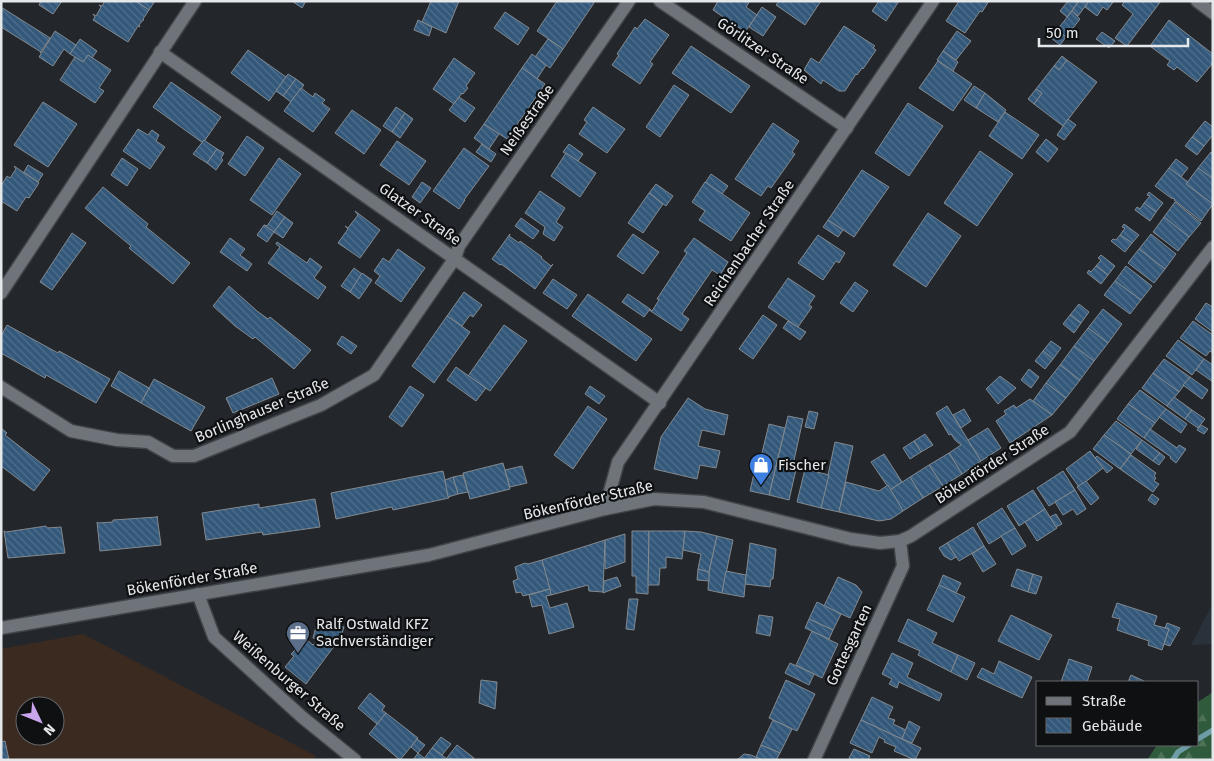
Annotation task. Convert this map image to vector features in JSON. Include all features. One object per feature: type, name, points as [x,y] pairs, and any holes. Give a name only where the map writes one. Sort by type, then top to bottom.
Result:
[{"type":"street","points":[[1,293],[195,1]]},
{"type":"street","name":"Neißestraße","points":[[455,258],[459,246],[629,1]]},
{"type":"street","name":"Görlitzer Straße","points":[[660,1],[847,128]]},
{"type":"street","name":"Reichenbacher Straße","points":[[605,509],[618,462],[933,1]]},
{"type":"street","points":[[1197,1],[1213,13]]},
{"type":"street","name":"Glatzer Straße","points":[[160,52],[660,402]]},
{"type":"street","name":"Bökenförder Straße","points":[[1,628],[429,555],[605,509],[654,499],[704,502],[851,539],[880,543],[900,540],[911,536],[1070,432],[1213,248]]},
{"type":"street","name":"Borlinghauser Straße","points":[[1,387],[71,431],[117,440],[148,442],[173,456],[194,456],[321,405],[374,376],[455,258]]},
{"type":"street","name":"Gottesgarten","points":[[814,760],[903,566],[900,540]]},
{"type":"street","name":"Weißenburger Straße","points":[[198,594],[214,637],[302,717],[355,760]]},
{"type":"shaded area","points":[[1213,603],[1213,644],[1191,645]]},
{"type":"shaded area","points":[[83,634],[316,756],[313,760],[1,760],[1,649]]},
{"type":"green space","points":[[1213,692],[1213,760],[1147,760],[1156,746],[1199,746],[1199,701]]},
{"type":"building","points":[[41,1],[62,1],[53,14],[39,5]]},
{"type":"building","points":[[105,1],[136,1],[149,10],[139,25],[140,27],[138,26],[128,42],[93,20],[95,17],[93,14],[96,16],[101,7],[99,5],[102,6]]},
{"type":"building","points":[[136,1],[155,1],[149,10]]},
{"type":"building","points":[[292,1],[306,1],[302,8]]},
{"type":"building","points":[[431,1],[459,1],[446,33],[422,22]]},
{"type":"building","points":[[557,1],[591,1],[594,3],[563,49],[537,31]]},
{"type":"building","points":[[718,1],[750,1],[746,7],[757,15],[745,32],[713,10]]},
{"type":"building","points":[[779,1],[821,1],[805,25],[776,5]]},
{"type":"building","points":[[879,1],[899,1],[886,21],[872,11]]},
{"type":"building","points":[[959,1],[989,1],[965,33],[946,21]]},
{"type":"building","points":[[1068,1],[1079,1],[1067,17],[1060,11]]},
{"type":"building","points":[[1079,1],[1089,1],[1078,16],[1072,11]]},
{"type":"building","points":[[1089,1],[1114,1],[1107,10],[1103,7],[1097,16],[1085,7]]},
{"type":"building","points":[[1125,1],[1161,1],[1127,46],[1115,38],[1133,14],[1122,5]]},
{"type":"building","points":[[1,7],[50,38],[41,52],[1,27]]},
{"type":"building","points":[[762,7],[776,17],[763,36],[749,27]]},
{"type":"building","points":[[1072,11],[1080,19],[1066,37],[1057,30]]},
{"type":"building","points":[[505,12],[529,28],[518,45],[494,28]]},
{"type":"building","points":[[645,19],[669,35],[650,62],[653,64],[640,84],[612,65],[635,27],[637,29]]},
{"type":"building","points":[[418,20],[432,27],[429,36],[414,30]]},
{"type":"building","points":[[1169,20],[1213,54],[1212,64],[1197,82],[1177,67],[1174,70],[1167,65],[1170,61],[1150,46]]},
{"type":"building","points":[[844,26],[875,46],[873,48],[876,50],[845,91],[839,91],[823,80],[821,84],[804,70],[811,58],[819,63]]},
{"type":"building","points":[[1057,30],[1066,37],[1060,45],[1051,38]]},
{"type":"building","points":[[55,31],[76,45],[70,54],[64,49],[53,66],[39,57]]},
{"type":"building","points":[[957,31],[971,41],[956,60],[943,51]]},
{"type":"building","points":[[1102,32],[1115,41],[1109,48],[1096,39]]},
{"type":"building","points":[[80,39],[97,51],[92,58],[88,55],[83,62],[70,54]]},
{"type":"building","points":[[548,39],[563,49],[550,68],[535,57]]},
{"type":"building","points":[[691,46],[750,86],[731,113],[672,73]]},
{"type":"building","points":[[248,50],[286,77],[269,101],[231,73]]},
{"type":"building","points":[[943,51],[958,62],[953,71],[937,60]]},
{"type":"building","points":[[532,54],[546,65],[537,79],[522,68]]},
{"type":"building","points":[[88,55],[111,70],[99,88],[104,91],[95,103],[60,80],[75,57],[83,62]]},
{"type":"building","points":[[1062,56],[1067,60],[1059,70],[1054,66]]},
{"type":"building","points":[[454,58],[475,73],[466,86],[468,88],[454,104],[433,89]]},
{"type":"building","points":[[1067,60],[1097,82],[1063,126],[1034,104],[1042,93],[1036,89],[1054,66],[1059,70]]},
{"type":"building","points":[[938,61],[972,84],[953,111],[919,88]]},
{"type":"building","points":[[522,68],[545,84],[507,139],[484,124]]},
{"type":"building","points":[[288,74],[296,79],[283,96],[276,91]]},
{"type":"building","points":[[296,79],[304,85],[291,102],[283,96]]},
{"type":"building","points":[[171,82],[221,117],[203,143],[153,107]]},
{"type":"building","points":[[674,85],[689,95],[660,137],[646,127]]},
{"type":"building","points":[[974,86],[985,93],[976,108],[964,100]]},
{"type":"building","points":[[301,88],[313,97],[315,93],[325,100],[322,103],[330,109],[313,132],[284,111]]},
{"type":"building","points":[[1036,89],[1042,93],[1034,104],[1028,99]]},
{"type":"building","points":[[985,93],[1006,110],[998,122],[976,108]]},
{"type":"building","points":[[459,97],[475,108],[465,122],[449,110]]},
{"type":"building","points":[[43,102],[77,124],[48,167],[14,145]]},
{"type":"building","points":[[908,103],[943,126],[909,176],[875,153]]},
{"type":"building","points":[[396,107],[405,113],[392,132],[383,126]]},
{"type":"building","points":[[593,107],[625,129],[607,153],[579,134],[587,122],[584,120]]},
{"type":"building","points":[[352,110],[381,130],[364,154],[335,133]]},
{"type":"building","points":[[1005,112],[1039,135],[1022,159],[989,136]]},
{"type":"building","points":[[405,113],[413,119],[400,138],[392,132]]},
{"type":"building","points":[[1068,119],[1076,125],[1064,140],[1057,135]]},
{"type":"building","points":[[1205,121],[1213,127],[1213,135],[1204,146],[1192,137]]},
{"type":"building","points":[[773,123],[799,141],[792,152],[795,154],[771,188],[768,186],[761,196],[735,179]]},
{"type":"building","points":[[484,124],[499,134],[489,149],[474,138]]},
{"type":"building","points":[[138,129],[148,135],[152,130],[159,135],[156,141],[165,147],[150,169],[123,151]]},
{"type":"building","points":[[247,136],[264,148],[245,176],[228,164]]},
{"type":"building","points":[[1192,137],[1204,146],[1197,155],[1185,146]]},
{"type":"building","points":[[1046,139],[1058,149],[1048,162],[1036,152]]},
{"type":"building","points":[[204,140],[217,149],[207,163],[193,154]]},
{"type":"building","points":[[397,141],[426,161],[409,185],[380,165]]},
{"type":"building","points":[[482,144],[496,154],[491,162],[476,152]]},
{"type":"building","points":[[569,144],[583,154],[578,161],[563,152]]},
{"type":"building","points":[[464,148],[489,166],[459,209],[433,191]]},
{"type":"building","points":[[217,149],[224,153],[221,158],[223,160],[216,170],[207,163]]},
{"type":"building","points":[[980,151],[1013,174],[977,226],[944,203]]},
{"type":"building","points":[[1211,152],[1213,154],[1213,179],[1198,168]]},
{"type":"building","points":[[566,153],[596,173],[580,197],[551,176]]},
{"type":"building","points":[[122,158],[138,169],[127,186],[111,175]]},
{"type":"building","points":[[279,158],[301,174],[272,215],[250,200]]},
{"type":"building","points":[[1176,159],[1188,168],[1181,177],[1169,168]]},
{"type":"building","points":[[28,165],[43,174],[38,182],[24,172]]},
{"type":"building","points":[[14,166],[39,183],[29,198],[26,197],[17,211],[1,201],[1,186],[7,176],[10,178],[16,169]]},
{"type":"building","points":[[1169,168],[1188,182],[1186,184],[1213,204],[1201,221],[1175,199],[1155,186]]},
{"type":"building","points":[[1198,168],[1213,179],[1213,204],[1186,184]]},
{"type":"building","points":[[862,170],[889,187],[854,237],[828,220]]},
{"type":"building","points":[[711,174],[728,186],[722,194],[705,183]]},
{"type":"building","points":[[422,182],[431,188],[420,203],[412,197]]},
{"type":"building","points":[[705,182],[750,213],[731,241],[699,220],[705,211],[692,202]]},
{"type":"building","points":[[656,184],[673,196],[666,206],[649,193]]},
{"type":"building","points":[[103,187],[148,224],[146,227],[190,263],[173,284],[129,248],[131,246],[85,208]]},
{"type":"building","points":[[540,191],[565,208],[556,222],[563,227],[554,241],[543,234],[545,227],[525,213]]},
{"type":"building","points":[[1149,192],[1163,203],[1156,212],[1144,203],[1150,196],[1147,195]]},
{"type":"building","points":[[649,193],[663,204],[643,233],[628,223]]},
{"type":"building","points":[[1175,202],[1201,223],[1189,237],[1164,217]]},
{"type":"building","points":[[1144,203],[1156,212],[1150,221],[1135,210],[1137,207],[1140,209]]},
{"type":"building","points":[[277,211],[285,217],[274,232],[264,225],[267,226]]},
{"type":"building","points":[[355,211],[380,230],[360,258],[338,243],[348,229],[345,226],[348,228],[358,215]]},
{"type":"building","points":[[928,213],[961,236],[926,287],[893,265]]},
{"type":"building","points":[[285,217],[293,223],[283,238],[274,232]]},
{"type":"building","points":[[1164,217],[1189,237],[1178,251],[1153,232]]},
{"type":"building","points":[[521,218],[539,231],[533,239],[515,226]]},
{"type":"building","points":[[828,220],[843,230],[838,237],[823,227]]},
{"type":"building","points":[[1124,224],[1139,235],[1132,243],[1120,235],[1125,228],[1122,227]]},
{"type":"building","points":[[264,225],[274,232],[267,242],[257,235]]},
{"type":"building","points":[[72,233],[86,243],[52,290],[40,282]]},
{"type":"building","points":[[510,234],[509,236],[519,243],[520,241],[551,266],[553,264],[535,289],[492,259]]},
{"type":"building","points":[[633,234],[659,252],[643,274],[617,256]]},
{"type":"building","points":[[1151,234],[1176,254],[1165,269],[1139,249]]},
{"type":"building","points":[[818,235],[845,253],[839,263],[836,261],[823,280],[798,263]]},
{"type":"building","points":[[1120,235],[1132,243],[1125,252],[1111,241],[1113,239],[1116,240]]},
{"type":"building","points":[[230,238],[245,249],[240,255],[252,264],[247,271],[220,252]]},
{"type":"building","points":[[694,238],[728,262],[720,275],[712,270],[682,314],[689,319],[681,331],[649,310],[652,311],[659,300],[657,299],[687,253],[684,251]]},
{"type":"building","points":[[277,242],[307,263],[310,258],[322,267],[314,278],[326,287],[318,299],[268,263],[280,247],[276,244]]},
{"type":"building","points":[[398,249],[425,268],[401,302],[375,283],[380,276],[374,271],[383,258],[389,262]]},
{"type":"building","points":[[1139,249],[1165,269],[1154,283],[1128,263]]},
{"type":"building","points":[[1101,255],[1115,266],[1108,275],[1096,266],[1101,260],[1098,258]]},
{"type":"building","points":[[1096,266],[1108,275],[1101,284],[1087,273],[1089,270],[1091,272]]},
{"type":"building","points":[[1126,266],[1152,286],[1141,300],[1115,281]]},
{"type":"building","points":[[354,268],[362,274],[350,292],[341,286]]},
{"type":"building","points":[[362,273],[372,280],[359,299],[350,292]]},
{"type":"building","points":[[788,278],[815,296],[809,305],[812,307],[798,327],[768,307]]},
{"type":"building","points":[[553,279],[577,295],[567,309],[543,293]]},
{"type":"building","points":[[1115,281],[1141,300],[1130,314],[1104,295]]},
{"type":"building","points":[[855,282],[868,291],[853,312],[840,303]]},
{"type":"building","points":[[229,286],[257,311],[268,319],[270,317],[311,350],[294,369],[255,337],[253,339],[235,326],[213,306]]},
{"type":"building","points":[[464,292],[482,305],[473,317],[470,315],[462,326],[447,316]]},
{"type":"building","points":[[588,294],[652,339],[636,361],[572,316]]},
{"type":"building","points":[[628,294],[650,309],[644,317],[622,302]]},
{"type":"building","points":[[1206,303],[1213,307],[1213,332],[1195,319]]},
{"type":"building","points":[[1079,304],[1089,312],[1081,323],[1070,315]]},
{"type":"building","points":[[1103,309],[1122,324],[1108,343],[1088,328]]},
{"type":"building","points":[[763,315],[777,325],[753,359],[739,349]]},
{"type":"building","points":[[1070,315],[1081,323],[1074,333],[1063,324]]},
{"type":"building","points":[[447,316],[470,332],[434,383],[412,366]]},
{"type":"building","points":[[788,321],[806,332],[800,340],[783,328]]},
{"type":"building","points":[[1193,321],[1213,335],[1213,353],[1210,351],[1206,356],[1180,338]]},
{"type":"building","points":[[7,325],[110,379],[96,403],[46,375],[45,378],[1,353],[1,336]]},
{"type":"building","points":[[504,325],[527,341],[490,391],[468,376]]},
{"type":"building","points":[[1088,328],[1108,343],[1094,361],[1074,346]]},
{"type":"building","points":[[342,336],[357,346],[351,354],[337,344]]},
{"type":"building","points":[[1178,340],[1204,359],[1192,375],[1166,356]]},
{"type":"building","points":[[1051,341],[1061,348],[1053,359],[1043,351]]},
{"type":"building","points":[[1074,346],[1094,361],[1080,380],[1060,365]]},
{"type":"building","points":[[1043,351],[1053,359],[1045,369],[1035,361]]},
{"type":"building","points":[[1164,359],[1190,377],[1179,392],[1153,373]]},
{"type":"building","points":[[1204,359],[1213,365],[1213,382],[1196,370]]},
{"type":"building","points":[[1060,365],[1080,380],[1066,398],[1046,383]]},
{"type":"building","points":[[456,367],[486,388],[476,401],[447,380]]},
{"type":"building","points":[[1029,369],[1039,377],[1031,388],[1021,380]]},
{"type":"building","points":[[119,371],[149,388],[141,403],[111,386]]},
{"type":"building","points":[[1153,373],[1179,392],[1167,406],[1142,388]]},
{"type":"building","points":[[1000,376],[1016,388],[998,404],[986,389]]},
{"type":"building","points":[[1190,377],[1208,390],[1202,399],[1183,385]]},
{"type":"building","points":[[272,378],[279,394],[233,413],[226,398]]},
{"type":"building","points":[[154,379],[205,407],[191,431],[141,403]]},
{"type":"building","points":[[1046,383],[1066,398],[1052,415],[1033,401]]},
{"type":"building","points":[[410,386],[424,395],[402,427],[389,417]]},
{"type":"building","points":[[590,386],[605,396],[599,404],[585,394]]},
{"type":"building","points":[[1140,390],[1166,409],[1155,423],[1128,404]]},
{"type":"building","points":[[1174,397],[1192,410],[1185,419],[1167,406]]},
{"type":"building","points":[[688,398],[705,409],[728,415],[724,435],[702,430],[698,446],[720,451],[716,468],[700,465],[697,479],[654,469],[661,437]]},
{"type":"building","points":[[1030,399],[1052,415],[1010,443],[996,421],[1006,414],[1004,411],[1014,405],[1016,408]]},
{"type":"building","points":[[1128,404],[1155,423],[1144,438],[1117,419]]},
{"type":"building","points":[[588,406],[607,419],[573,469],[554,455]]},
{"type":"building","points":[[947,406],[981,461],[962,474],[949,453],[961,445],[951,434],[949,435],[936,413]]},
{"type":"building","points":[[964,409],[971,421],[961,428],[953,415]]},
{"type":"building","points":[[1166,409],[1187,424],[1181,433],[1159,417]]},
{"type":"building","points":[[1192,410],[1205,419],[1198,428],[1185,419]]},
{"type":"building","points":[[809,411],[818,413],[814,429],[805,427]]},
{"type":"building","points":[[788,416],[803,419],[793,465],[797,465],[789,500],[769,495]]},
{"type":"building","points":[[1116,421],[1142,440],[1131,454],[1104,435]]},
{"type":"building","points":[[769,424],[785,428],[769,495],[750,491],[758,456],[761,457]]},
{"type":"building","points":[[1201,425],[1208,429],[1204,434],[1197,430]]},
{"type":"building","points":[[1,428],[7,433],[5,435],[50,470],[34,491],[1,466]]},
{"type":"building","points":[[988,428],[1001,448],[981,461],[968,440]]},
{"type":"building","points":[[1150,429],[1177,448],[1179,445],[1186,449],[1176,463],[1171,457],[1144,438]]},
{"type":"building","points":[[925,434],[933,445],[921,452],[914,441]]},
{"type":"building","points":[[1104,435],[1131,454],[1120,469],[1093,449]]},
{"type":"building","points":[[1142,440],[1160,453],[1153,461],[1136,449]]},
{"type":"building","points":[[914,441],[921,452],[910,459],[903,448]]},
{"type":"building","points":[[835,442],[853,446],[839,512],[821,508]]},
{"type":"building","points":[[1090,451],[1103,468],[1079,487],[1066,469]]},
{"type":"building","points":[[949,453],[962,474],[943,486],[929,465]]},
{"type":"building","points":[[1160,453],[1165,457],[1159,465],[1153,461]]},
{"type":"building","points":[[884,454],[902,482],[890,490],[871,462]]},
{"type":"building","points":[[1131,455],[1156,473],[1154,481],[1159,484],[1153,492],[1120,469]]},
{"type":"building","points":[[1097,456],[1113,468],[1107,473],[1095,458]]},
{"type":"building","points":[[503,463],[510,489],[470,499],[463,473]]},
{"type":"building","points":[[929,465],[943,486],[923,498],[910,477]]},
{"type":"building","points":[[522,466],[527,483],[510,487],[505,470]]},
{"type":"building","points":[[805,469],[829,475],[821,508],[797,502]]},
{"type":"building","points":[[443,471],[449,498],[393,510],[392,507],[336,519],[331,493]]},
{"type":"building","points":[[1063,471],[1075,490],[1049,506],[1037,488]]},
{"type":"building","points":[[463,475],[468,492],[458,494],[453,477]]},
{"type":"building","points":[[453,477],[458,494],[448,497],[445,480]]},
{"type":"building","points":[[910,477],[923,498],[903,511],[890,490]]},
{"type":"building","points":[[1086,481],[1099,498],[1091,505],[1077,487]]},
{"type":"building","points":[[846,482],[879,491],[888,485],[903,511],[891,519],[879,521],[839,512]]},
{"type":"building","points":[[1033,490],[1045,509],[1019,526],[1007,506]]},
{"type":"building","points":[[1075,490],[1086,509],[1077,515],[1073,509],[1063,515],[1055,502]]},
{"type":"building","points":[[1152,494],[1159,499],[1155,505],[1148,500]]},
{"type":"building","points":[[315,499],[320,527],[263,535],[262,532],[206,540],[202,513],[259,504],[259,508]]},
{"type":"building","points":[[1002,508],[1015,528],[989,544],[977,524]]},
{"type":"building","points":[[1045,509],[1057,528],[1037,541],[1025,522]]},
{"type":"building","points":[[1056,514],[1062,524],[1056,527],[1050,517]]},
{"type":"building","points":[[157,516],[161,545],[100,551],[97,522],[113,522],[113,520]]},
{"type":"building","points":[[46,526],[47,528],[61,527],[65,553],[8,558],[4,531]]},
{"type":"building","points":[[973,527],[984,546],[959,561],[947,543]]},
{"type":"building","points":[[1015,528],[1026,546],[1012,555],[1001,536]]},
{"type":"building","points":[[632,531],[649,531],[648,594],[636,593],[636,576],[632,576]]},
{"type":"building","points":[[649,531],[685,531],[682,559],[666,557],[666,568],[660,568],[659,585],[648,585]]},
{"type":"building","points":[[685,531],[717,536],[709,572],[698,569],[701,554],[683,550]]},
{"type":"building","points":[[625,534],[625,562],[605,569],[605,540]]},
{"type":"building","points":[[717,536],[733,540],[722,593],[708,590],[709,572]]},
{"type":"building","points":[[605,540],[603,592],[589,591],[588,585],[551,595],[542,560]]},
{"type":"building","points":[[750,543],[776,549],[773,579],[771,579],[770,587],[745,584]]},
{"type":"building","points":[[947,543],[956,557],[951,560],[944,556],[939,548]]},
{"type":"building","points":[[984,546],[996,564],[983,572],[972,554]]},
{"type":"building","points":[[542,560],[550,589],[523,596],[521,592],[516,593],[513,581],[518,579],[515,567]]},
{"type":"building","points":[[698,569],[709,572],[709,581],[697,580]]},
{"type":"building","points":[[1017,569],[1033,574],[1028,592],[1011,586]]},
{"type":"building","points":[[726,571],[746,575],[744,597],[722,593]]},
{"type":"building","points":[[1033,574],[1042,577],[1036,594],[1028,592]]},
{"type":"building","points":[[943,575],[961,583],[956,593],[939,585]]},
{"type":"building","points":[[617,577],[621,586],[603,593],[604,581]]},
{"type":"building","points":[[838,577],[856,585],[862,592],[850,618],[824,606]]},
{"type":"building","points":[[939,585],[965,597],[953,622],[927,610]]},
{"type":"building","points":[[550,589],[551,595],[546,596],[550,608],[567,603],[574,627],[549,634],[542,605],[532,607],[529,595]]},
{"type":"building","points":[[629,599],[638,599],[634,630],[626,629]]},
{"type":"building","points":[[817,602],[841,614],[833,630],[809,619]]},
{"type":"building","points":[[1117,603],[1157,616],[1154,625],[1169,629],[1162,650],[1148,645],[1149,641],[1117,630],[1120,619],[1112,617]]},
{"type":"building","points":[[759,615],[773,617],[770,636],[756,633]]},
{"type":"building","points":[[1011,615],[1052,635],[1039,660],[998,641]]},
{"type":"building","points":[[318,619],[344,627],[338,646],[313,638]]},
{"type":"building","points":[[809,619],[833,630],[829,639],[805,628]]},
{"type":"building","points":[[908,619],[937,633],[932,643],[958,655],[951,672],[918,655],[920,651],[898,641]]},
{"type":"building","points":[[1167,623],[1180,628],[1170,646],[1164,644],[1169,629],[1165,628]]},
{"type":"building","points":[[812,631],[838,644],[822,678],[796,665]]},
{"type":"building","points":[[307,640],[313,645],[318,640],[335,645],[306,684],[285,667],[294,656],[291,654],[296,649],[298,651]]},
{"type":"building","points":[[892,653],[913,663],[907,677],[942,694],[939,701],[899,682],[897,688],[889,684],[892,679],[882,674]]},
{"type":"building","points":[[958,655],[975,663],[967,680],[951,672]]},
{"type":"building","points":[[1069,659],[1092,667],[1087,681],[1061,681]]},
{"type":"building","points":[[999,661],[1032,677],[1022,698],[977,677],[982,668],[994,674]]},
{"type":"building","points":[[790,663],[814,674],[809,685],[785,673]]},
{"type":"building","points":[[1131,675],[1144,681],[1128,681]]},
{"type":"building","points":[[481,680],[497,682],[495,709],[479,703]]},
{"type":"building","points":[[786,680],[815,694],[797,731],[769,718]]},
{"type":"building","points":[[370,693],[385,706],[382,710],[386,713],[377,724],[358,708]]},
{"type":"building","points":[[872,697],[893,707],[888,718],[895,720],[893,724],[906,730],[902,739],[861,720]]},
{"type":"building","points":[[386,713],[418,738],[400,760],[369,734]]},
{"type":"building","points":[[773,720],[792,729],[780,753],[761,745]]},
{"type":"building","points":[[861,720],[921,748],[915,760],[894,751],[896,747],[884,742],[885,740],[879,737],[872,753],[850,743]]},
{"type":"building","points":[[909,721],[920,727],[912,743],[902,739]]},
{"type":"building","points":[[441,737],[451,744],[442,755],[432,748]]},
{"type":"building","points":[[417,739],[425,745],[418,753],[411,747]]},
{"type":"building","points":[[5,741],[9,760],[1,760],[1,742]]},
{"type":"building","points":[[457,745],[474,758],[472,760],[446,759]]},
{"type":"building","points":[[761,745],[780,753],[776,760],[763,760],[756,757]]},
{"type":"building","points":[[432,748],[442,755],[448,760],[423,760]]},
{"type":"building","points":[[854,749],[870,756],[868,760],[853,760],[849,758]]},
{"type":"building","points":[[418,753],[424,758],[423,760],[413,760]]},
{"type":"building","points":[[744,754],[751,755],[763,760],[737,760]]},
{"type":"waterway","points":[[1199,738],[1213,730]]},
{"type":"waterway","points":[[1173,760],[1178,752],[1187,746]]},
{"type":"place","name":"Fischer","points":[[761,486]]},
{"type":"place","name":"Ralf Ostwald KFZ Sachverständiger","points":[[298,654]]}]
